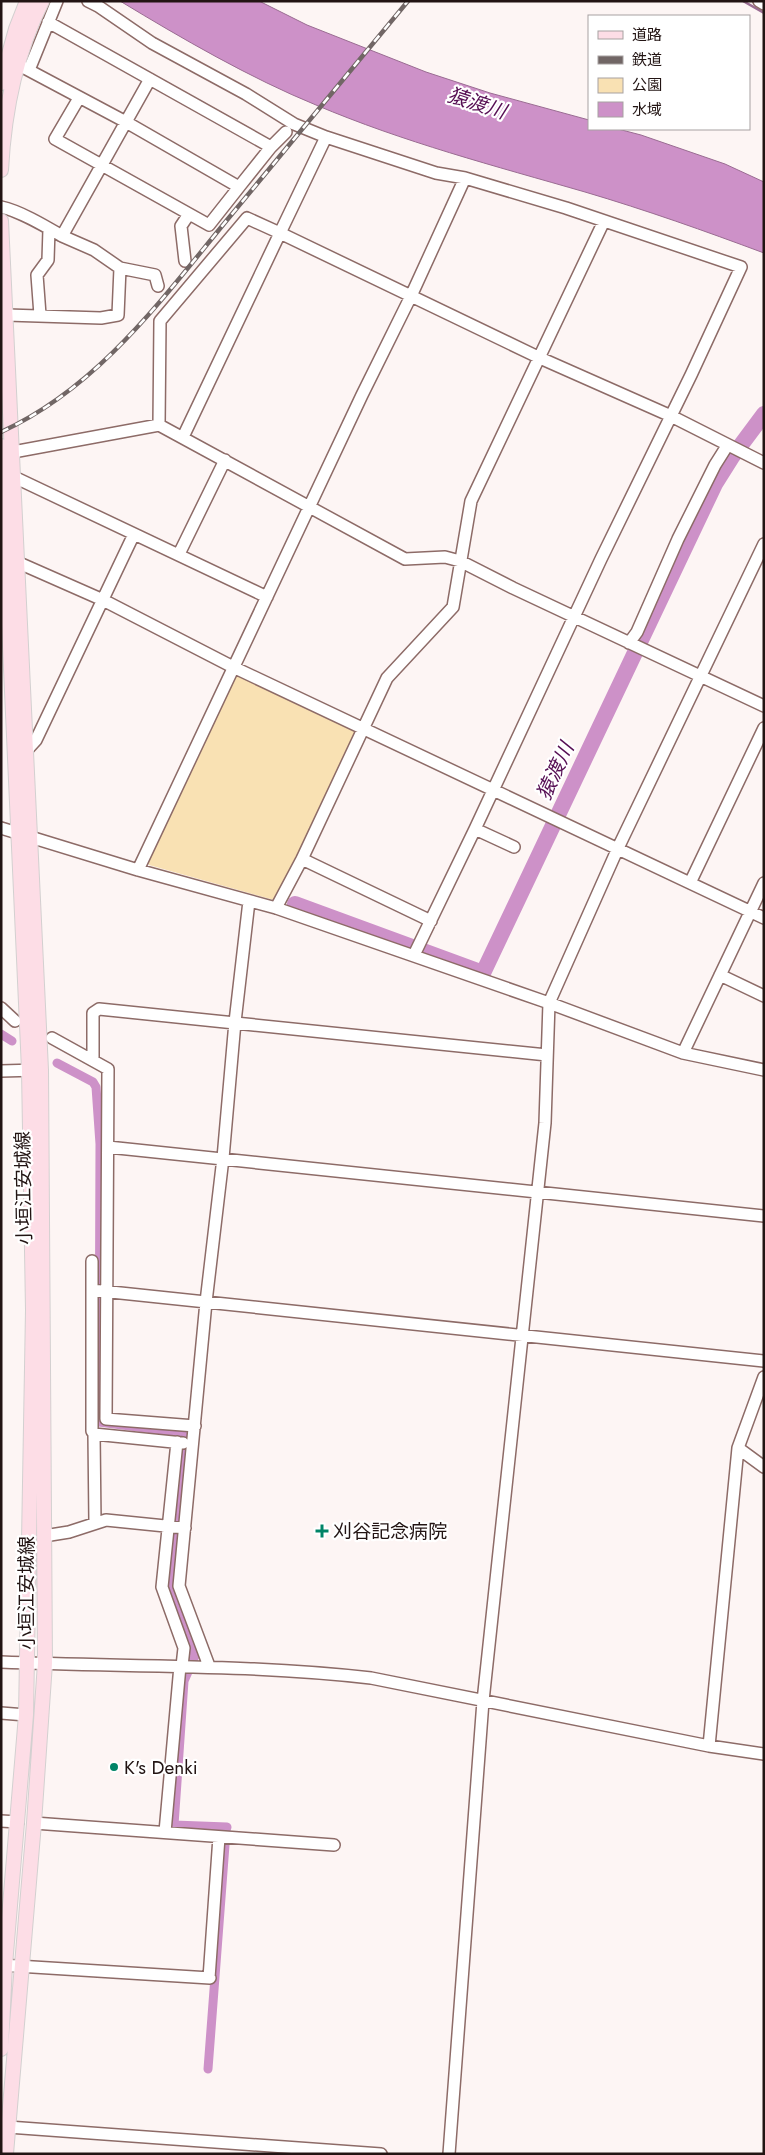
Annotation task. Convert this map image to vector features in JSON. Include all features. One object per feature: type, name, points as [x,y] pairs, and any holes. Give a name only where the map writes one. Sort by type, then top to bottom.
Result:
[{"type":"main road","points":[[1,83],[16,29],[27,1]]},
{"type":"main road","points":[[1,170],[2,150],[35,16],[42,1]]},
{"type":"main road","points":[[1,222],[7,315],[4,451],[8,558],[35,1070],[28,1663],[18,1822],[3,1965],[1,2049]]},
{"type":"main road","points":[[4,451],[14,477],[8,558],[25,752],[24,834]]},
{"type":"main road","name":"小垣江安城線","points":[[6,2154],[34,1823],[45,1663],[35,1070]]},
{"type":"street","points":[[57,1],[23,68],[126,122],[239,186]]},
{"type":"street","points":[[88,1],[152,43],[246,94],[294,124],[326,137],[436,173],[465,178],[604,221],[741,267],[432,921],[416,951]]},
{"type":"street","points":[[758,1],[764,4]]},
{"type":"street","points":[[48,22],[271,147]]},
{"type":"street","points":[[62,236],[150,79]]},
{"type":"street","points":[[79,98],[55,139],[209,226],[239,186],[286,132]]},
{"type":"street","points":[[183,437],[326,137]]},
{"type":"street","points":[[138,870],[411,296],[465,178]]},
{"type":"street","points":[[1,207],[20,212],[27,218],[62,236],[94,250],[120,268],[155,274],[158,286]]},
{"type":"street","points":[[186,261],[181,226],[189,214]]},
{"type":"street","points":[[159,425],[160,321],[247,218],[540,358],[670,416],[764,463]]},
{"type":"street","points":[[276,908],[302,859],[387,678],[453,607],[471,501],[604,221]]},
{"type":"street","points":[[40,315],[38,275],[48,260],[49,229]]},
{"type":"street","points":[[7,315],[101,318],[118,314],[120,268]]},
{"type":"street","points":[[4,451],[159,425],[405,559],[445,557],[460,561],[629,644],[764,706]]},
{"type":"street","points":[[629,644],[678,539],[715,465],[727,446]]},
{"type":"street","points":[[179,554],[225,460]]},
{"type":"street","points":[[14,477],[267,597]]},
{"type":"street","points":[[25,752],[36,740],[134,534]]},
{"type":"street","points":[[449,2154],[483,1701],[545,1123],[549,1003],[618,848],[764,544]]},
{"type":"street","points":[[8,558],[103,600],[233,667],[764,918]]},
{"type":"street","points":[[690,883],[764,728]]},
{"type":"street","points":[[1,828],[416,951],[683,1053],[764,1070]]},
{"type":"street","points":[[475,829],[514,847]]},
{"type":"street","points":[[302,859],[432,921]]},
{"type":"street","points":[[683,1053],[764,882]]},
{"type":"street","points":[[208,1666],[179,1586],[206,1302],[223,1158],[235,1022],[249,901]]},
{"type":"street","points":[[720,975],[764,996]]},
{"type":"street","points":[[1,1008],[15,1021]]},
{"type":"street","points":[[94,1060],[94,1013],[99,1009],[547,1055]]},
{"type":"street","points":[[52,1038],[108,1069],[106,1419],[195,1426]]},
{"type":"street","points":[[1,1071],[35,1070]]},
{"type":"street","points":[[108,1148],[223,1158],[764,1216]]},
{"type":"street","points":[[92,1261],[92,1431],[94,1434],[95,1523]]},
{"type":"street","points":[[93,1290],[764,1361]]},
{"type":"street","points":[[709,1746],[738,1448],[759,1406],[764,1377]]},
{"type":"street","points":[[94,1434],[192,1444]]},
{"type":"street","points":[[165,1832],[184,1648],[162,1587],[178,1442]]},
{"type":"street","points":[[738,1448],[764,1466]]},
{"type":"street","points":[[44,1536],[69,1532],[106,1520],[184,1528]]},
{"type":"street","points":[[1,1662],[208,1666],[371,1678],[709,1746],[764,1754]]},
{"type":"street","points":[[1,1713],[26,1715]]},
{"type":"street","points":[[1,1821],[18,1822]]},
{"type":"street","points":[[34,1823],[334,1845]]},
{"type":"street","points":[[3,1965],[209,1978],[219,1837]]},
{"type":"street","points":[[8,2127],[381,2154]]},
{"type":"green space","points":[[235,675],[355,730],[357,734],[298,856],[274,900],[149,865],[147,861]]},
{"type":"water","points":[[120,1],[259,1],[307,25],[426,72],[490,93],[588,120],[588,130],[622,130],[725,164],[764,182],[764,253],[630,206],[449,153],[382,131],[291,94],[191,43]]},
{"type":"waterway","points":[[743,1],[764,13]]},
{"type":"waterway","name":"猿渡川","points":[[295,904],[483,973],[715,484],[732,457],[764,414]]},
{"type":"waterway","points":[[1,1034],[12,1041]]},
{"type":"waterway","points":[[57,1063],[93,1082],[96,1087],[100,1144],[99,1422],[184,1433],[170,1587],[195,1656],[184,1681],[174,1825],[227,1827],[226,1830]]},
{"type":"waterway","points":[[208,2069],[225,1845]]},
{"type":"railway","points":[[1,432],[37,413],[70,390],[128,336],[181,276],[408,1]]},
{"type":"place","name":"刈谷記念病院","points":[[322,1531]]},
{"type":"place","name":"K's Denki","points":[[114,1767]]}]
